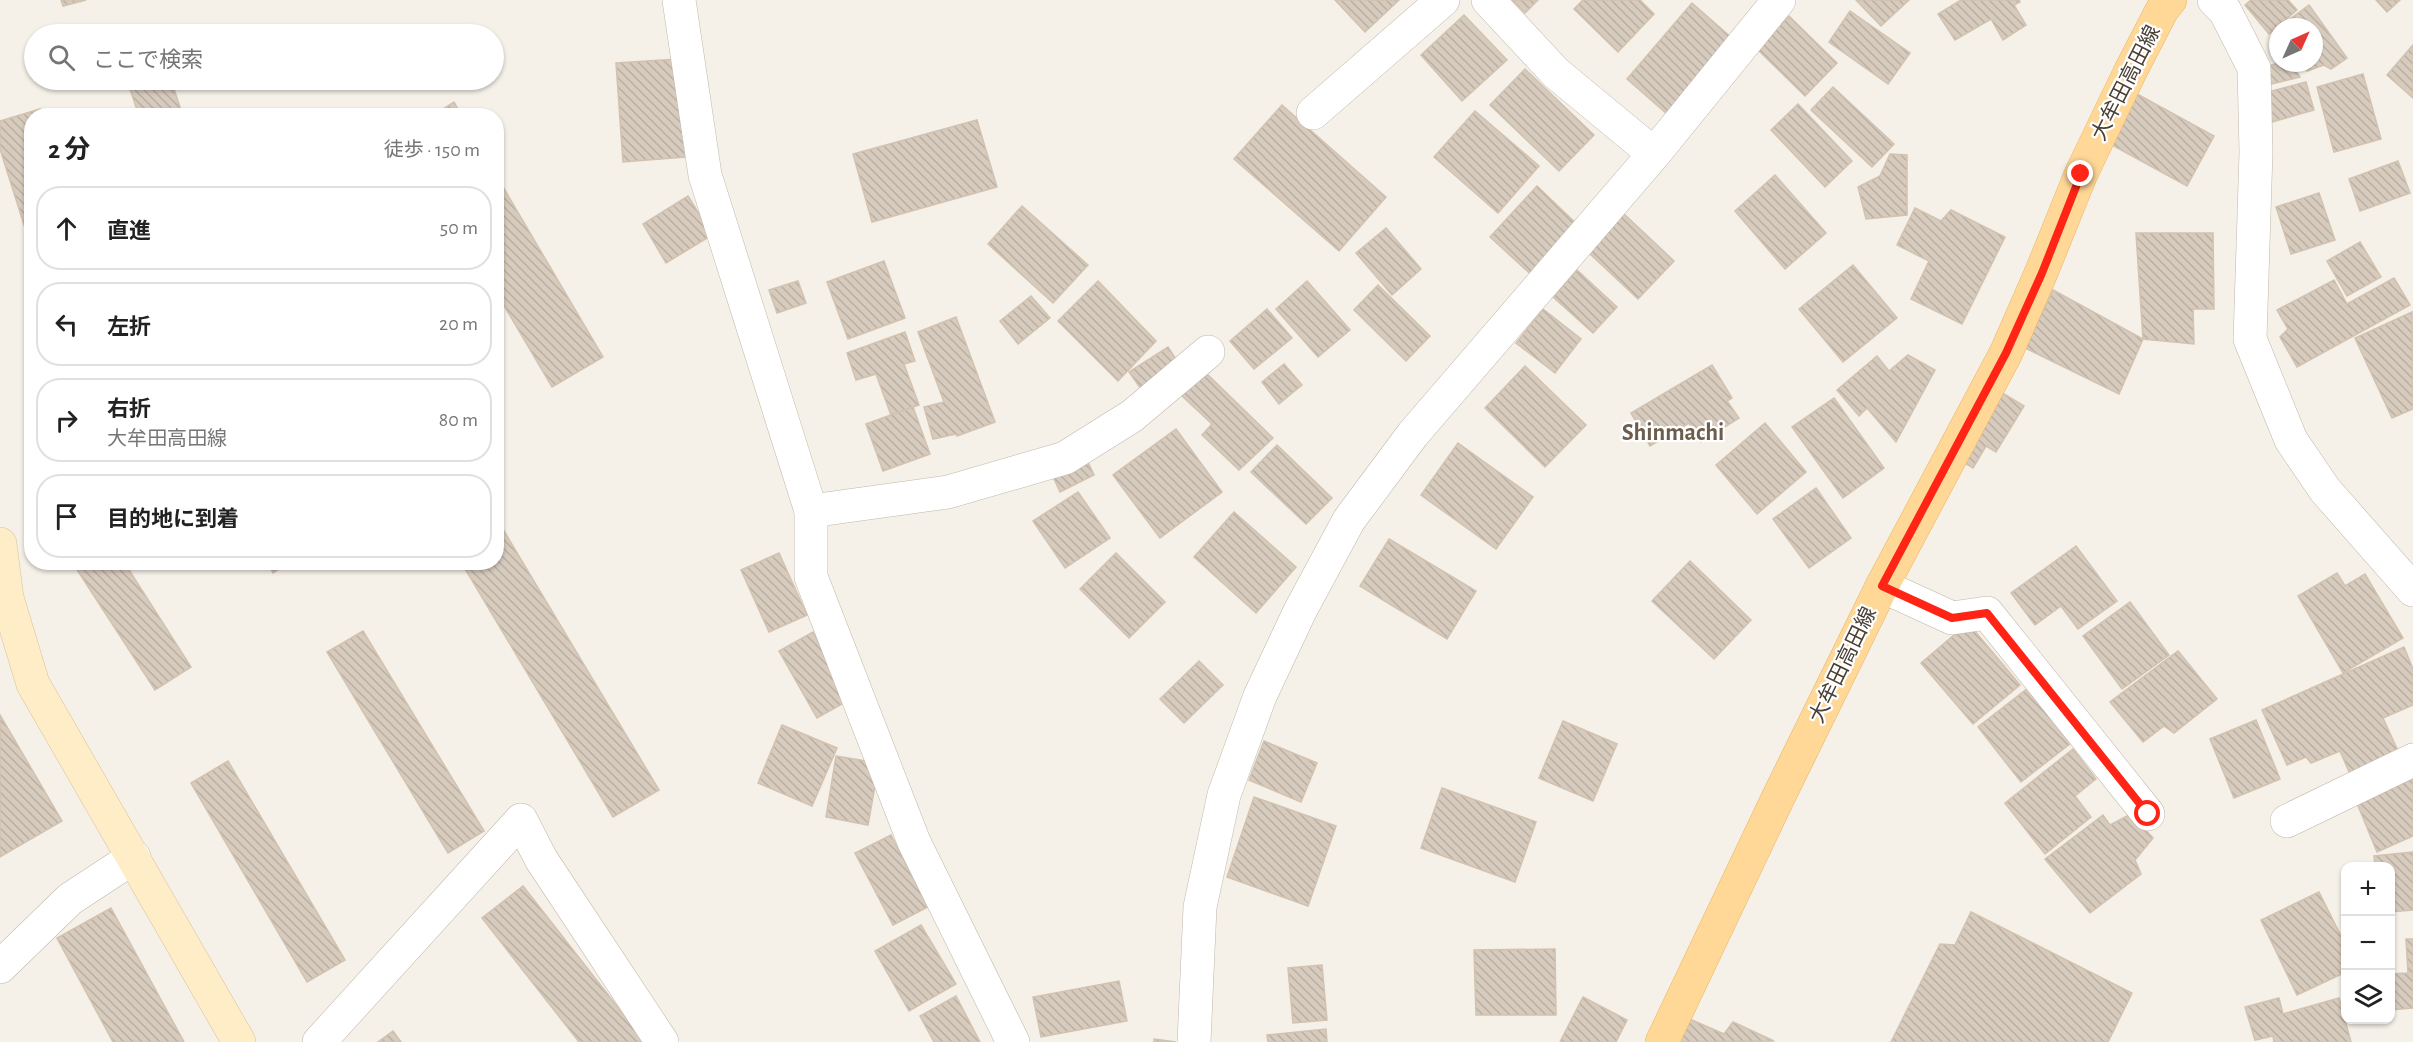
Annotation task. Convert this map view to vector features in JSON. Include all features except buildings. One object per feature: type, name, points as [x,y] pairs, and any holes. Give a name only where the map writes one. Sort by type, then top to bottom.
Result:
[{"type":"main road","name":"大牟田高田線","points":[[1662,1042],[1882,586],[2006,353],[2042,273],[2081,174],[2130,72],[2162,10],[2170,0]]},
{"type":"street","points":[[679,0],[705,175],[811,511],[811,577],[914,842],[1013,1042]]},
{"type":"street","points":[[1313,113],[1443,0]]},
{"type":"street","points":[[1488,0],[1556,73],[1654,154]]},
{"type":"street","points":[[1194,1042],[1200,907],[1224,795],[1260,696],[1300,611],[1349,520],[1413,434],[1654,154],[1779,0]]},
{"type":"street","points":[[2214,0],[2225,10],[2254,68],[2256,152],[2250,339],[2292,440],[2325,490],[2413,590]]},
{"type":"street","points":[[811,511],[948,492],[1065,458],[1132,416],[1208,352]]},
{"type":"street","points":[[0,544],[7,598],[33,684],[239,1042]]},
{"type":"street","points":[[1882,586],[1952,618],[1987,613],[2148,814]]},
{"type":"street","points":[[2287,820],[2413,760]]},
{"type":"street","points":[[319,1042],[521,820],[541,860],[662,1042]]},
{"type":"street","points":[[0,967],[70,899],[134,857]]},
{"type":"district","name":"Shinmachi","points":[[1673,433]]},
{"type":"route","points":[[2081,174],[2042,273],[2006,353],[1882,586],[1952,618],[1987,613],[2148,814]]}]
